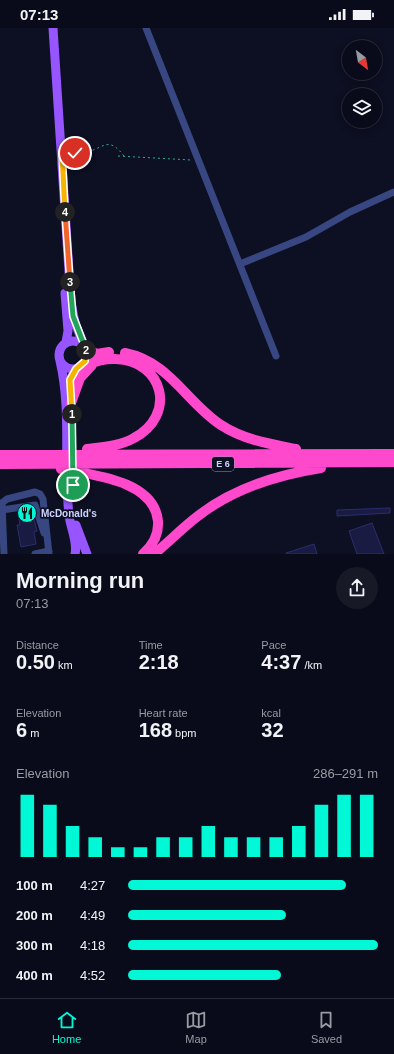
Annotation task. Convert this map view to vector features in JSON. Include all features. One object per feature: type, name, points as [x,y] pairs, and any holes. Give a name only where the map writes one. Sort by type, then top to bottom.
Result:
[{"type":"highway","points":[[85,347],[97,354],[114,352],[127,354],[154,364],[168,374],[220,424],[238,434],[279,446],[323,453]]},
{"type":"highway","points":[[42,459],[82,460],[114,445],[135,438],[151,425],[160,406],[160,394],[157,383],[145,369],[122,359],[97,361],[78,368]]},
{"type":"highway","points":[[72,403],[75,389],[82,374],[97,361]]},
{"type":"highway","name":"E 6","points":[[82,460],[323,453],[394,454]]},
{"type":"highway","name":"E 6","points":[[0,455],[19,455],[42,459]]},
{"type":"highway","name":"E 6","points":[[0,464],[42,459],[394,462]]},
{"type":"highway","points":[[82,460],[139,492],[151,503],[157,517],[158,532],[151,546],[143,554]]},
{"type":"highway","points":[[154,554],[198,516],[240,490],[263,481],[294,472],[364,462]]},
{"type":"main road","points":[[53,28],[72,309],[85,347],[86,359],[70,380],[72,403],[74,511],[79,536],[87,554]]},
{"type":"main road","points":[[66,229],[65,305],[68,331],[66,342]]},
{"type":"main road","points":[[75,554],[76,547],[70,523],[68,504],[66,393],[59,349],[66,342],[75,340],[85,347]]},
{"type":"main road","points":[[60,361],[68,368],[78,368]]},
{"type":"lane","points":[[146,28],[276,356]]},
{"type":"lane","points":[[240,264],[306,236],[330,222],[394,192]]},
{"type":"lane","points":[[4,554],[2,503],[7,499],[35,492],[40,494],[43,499],[49,552]]},
{"type":"lane","points":[[2,510],[35,505],[44,529],[49,552]]},
{"type":"lane","points":[[35,554],[49,552]]},
{"type":"path","points":[[62,153],[86,152],[106,144],[116,147],[124,156]]},
{"type":"path","points":[[118,156],[198,160]]},
{"type":"building","points":[[390,508],[390,513],[337,516],[337,510]]},
{"type":"building","points":[[32,511],[37,531],[34,532],[36,544],[21,547],[17,525],[20,525],[18,513]]},
{"type":"building","points":[[372,523],[384,554],[357,554],[349,531]]},
{"type":"building","points":[[314,544],[317,554],[286,554],[286,553]]},
{"type":"place","name":"McDonald's","points":[[27,513]]},
{"type":"route","points":[[73,485],[72,403],[70,380],[76,369],[84,363],[87,357],[86,349],[77,330],[72,309],[66,229],[62,153],[75,153]]}]
